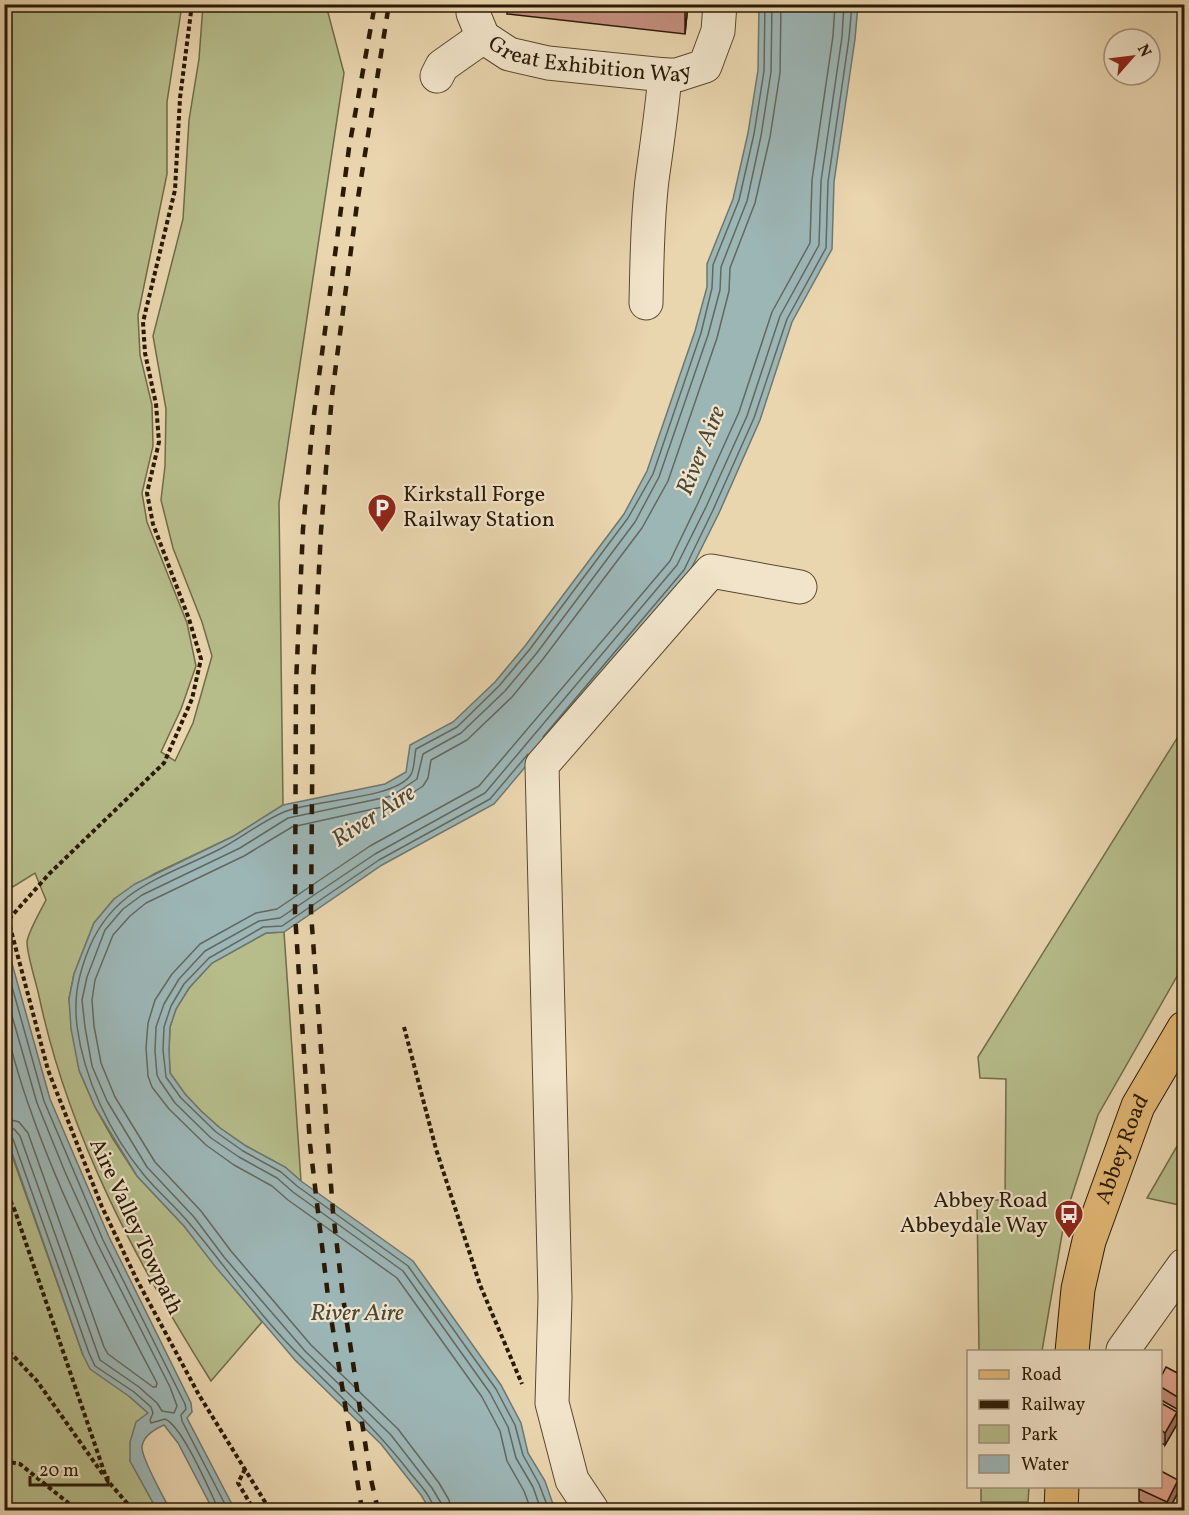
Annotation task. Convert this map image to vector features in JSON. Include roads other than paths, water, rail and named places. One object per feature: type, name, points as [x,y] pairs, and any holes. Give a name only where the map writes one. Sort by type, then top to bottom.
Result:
[{"type":"main road","name":"Abbey Road","points":[[1072,1350],[1078,1289],[1089,1241],[1138,1106],[1185,1028]]},
{"type":"main road","points":[[1061,1510],[1062,1488]]},
{"type":"street","name":"Great Exhibition Way","points":[[473,4],[473,13],[483,37],[509,54],[548,63],[665,75],[677,75],[705,66],[718,31],[720,4]]},
{"type":"street","points":[[437,76],[442,66],[483,37]]},
{"type":"street","points":[[646,303],[652,181],[665,75]]},
{"type":"street","points":[[592,1510],[572,1480],[552,1403],[555,1298],[542,765],[711,571],[800,587]]},
{"type":"street","points":[[1123,1350],[1185,1265]]},
{"type":"water","name":"River Aire","points":[[759,5],[858,5],[834,182],[832,249],[792,322],[760,420],[719,513],[689,573],[494,804],[382,865],[284,932],[266,933],[212,963],[189,988],[176,1009],[170,1027],[170,1073],[201,1111],[220,1128],[246,1146],[285,1167],[301,1181],[413,1261],[501,1385],[521,1423],[528,1453],[545,1481],[555,1510],[430,1510],[381,1444],[295,1360],[184,1226],[137,1176],[95,1107],[79,1070],[71,1029],[69,999],[74,974],[94,923],[114,899],[135,884],[234,836],[283,805],[385,784],[406,772],[410,745],[453,722],[495,682],[525,646],[624,514],[647,471],[695,331],[707,287],[707,264],[733,199],[748,133],[758,70]]},
{"type":"water","points":[[4,935],[50,1099],[109,1237],[191,1403],[192,1412],[187,1418],[235,1510],[213,1510],[178,1443],[164,1425],[144,1440],[142,1448],[170,1510],[157,1510],[130,1461],[130,1442],[136,1422],[148,1413],[130,1397],[90,1369],[83,1355],[5,1133]]},
{"type":"railway","points":[[362,1510],[329,1305],[310,1144],[295,914],[296,683],[303,529],[313,422],[349,148],[375,4]]},
{"type":"railway","points":[[378,1510],[370,1475],[343,1297],[333,1212],[311,913],[313,682],[321,531],[332,395],[357,204],[389,4]]},
{"type":"place","name":"Kirkstall Forge Railway Station","points":[[382,534]]},
{"type":"place","name":"Abbey Road Abbeydale Way","points":[[1069,1240]]}]
